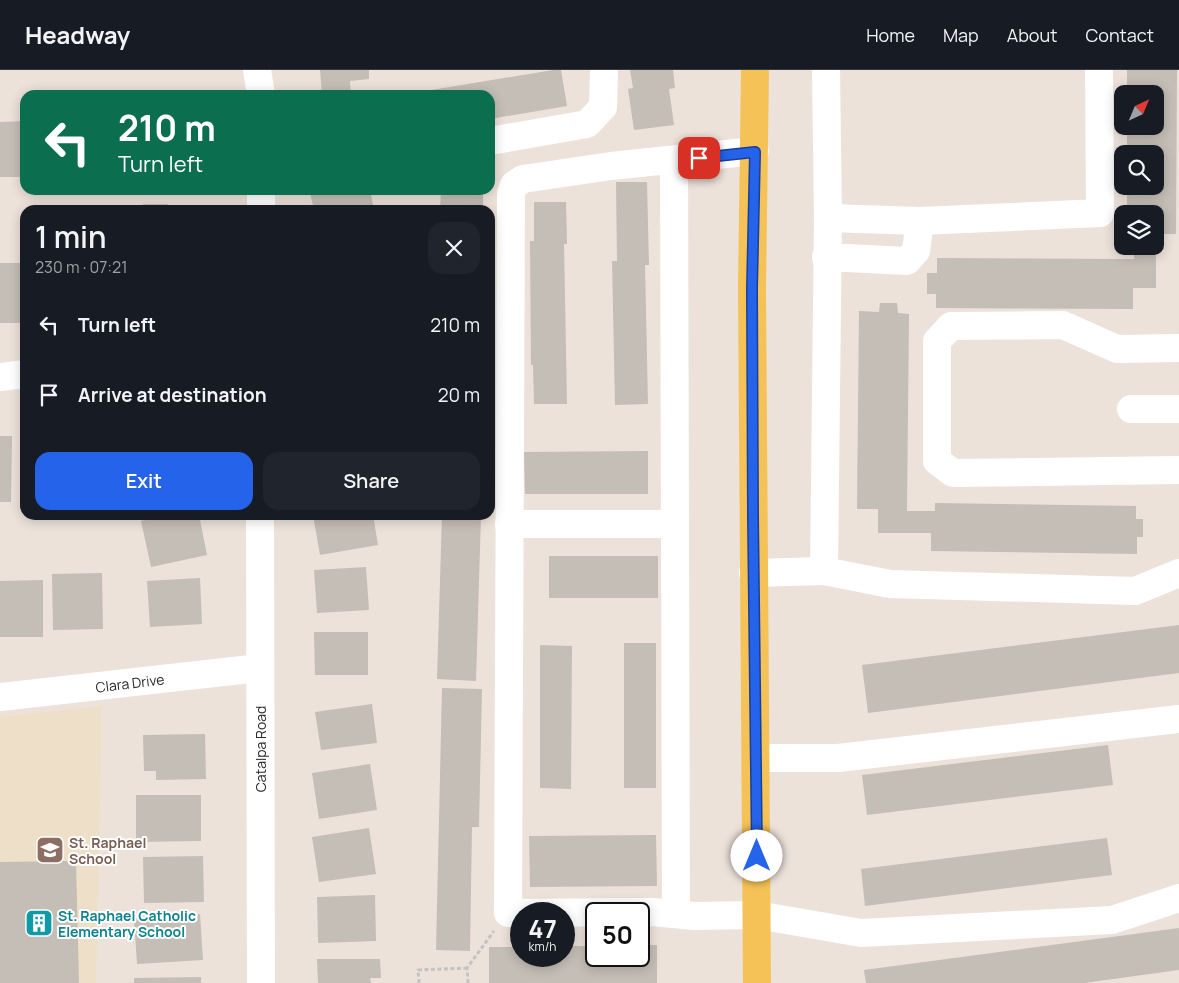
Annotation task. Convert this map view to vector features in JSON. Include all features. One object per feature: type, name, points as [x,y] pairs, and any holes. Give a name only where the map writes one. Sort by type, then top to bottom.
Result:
[{"type":"main road","points":[[755,70],[752,289],[753,573],[757,758],[757,983]]},
{"type":"street","points":[[257,70],[260,90]]},
{"type":"street","points":[[495,140],[587,124],[603,107],[604,70]]},
{"type":"street","points":[[824,571],[826,257],[828,218],[826,70]]},
{"type":"street","points":[[828,218],[920,221],[1100,212],[1099,70]]},
{"type":"street","points":[[755,152],[523,179],[514,186],[509,201],[508,913],[652,912],[757,915],[861,933],[1112,920],[1179,898]]},
{"type":"street","points":[[674,160],[676,914]]},
{"type":"street","points":[[826,257],[907,261],[916,251],[920,221]]},
{"type":"street","points":[[1179,348],[1117,349],[1063,325],[950,326],[937,342],[937,461],[953,473],[1179,470]]},
{"type":"street","points":[[0,376],[20,374]]},
{"type":"street","points":[[1131,409],[1179,409]]},
{"type":"street","name":"Catalpa Road","points":[[260,520],[261,983]]},
{"type":"street","points":[[509,524],[675,524]]},
{"type":"street","points":[[753,573],[824,571],[890,584],[1136,591],[1179,573]]},
{"type":"street","name":"Clara Drive","points":[[0,697],[259,668]]},
{"type":"street","points":[[757,758],[838,758],[1179,719]]},
{"type":"path","points":[[468,983],[467,968],[508,913]]},
{"type":"path","points":[[418,983],[418,970],[467,968]]},
{"type":"shaded area","name":"St. Raphael School","points":[[102,706],[96,983],[0,983],[0,717]]},
{"type":"building","points":[[320,70],[369,70],[369,79],[350,81],[351,90],[322,90]]},
{"type":"building","points":[[561,70],[567,106],[495,118],[495,90],[431,90]]},
{"type":"building","points":[[630,70],[673,70],[675,88],[669,89],[674,125],[634,130],[628,89],[633,88]]},
{"type":"building","points":[[1127,70],[1177,70],[1176,234],[1164,234],[1164,205],[1127,205],[1127,195],[1164,195],[1164,145],[1127,145],[1127,135],[1164,135],[1164,85],[1127,85]]},
{"type":"building","points":[[20,121],[20,177],[0,177],[0,122]]},
{"type":"building","points":[[616,182],[647,182],[649,265],[645,265],[648,404],[615,405],[612,261],[617,261]]},
{"type":"building","points":[[310,195],[371,195],[373,205],[313,205]]},
{"type":"building","points":[[441,195],[483,195],[483,205],[440,205]]},
{"type":"building","points":[[534,202],[566,202],[567,244],[564,244],[567,404],[534,404],[533,365],[531,365],[530,241],[534,241]]},
{"type":"building","points":[[143,204],[168,204],[168,205]]},
{"type":"building","points":[[1134,255],[1156,255],[1156,288],[1133,288],[1133,309],[936,308],[936,294],[927,294],[927,273],[937,273],[937,258],[1134,259]]},
{"type":"building","points":[[0,263],[20,263],[20,323],[0,323]]},
{"type":"building","points":[[880,303],[897,303],[898,313],[909,314],[907,511],[935,511],[935,503],[1136,506],[1136,519],[1143,519],[1143,537],[1137,537],[1137,554],[931,551],[931,533],[878,533],[878,509],[857,509],[859,311],[879,312]]},
{"type":"building","points":[[0,436],[12,436],[11,502],[0,502]]},
{"type":"building","points":[[648,451],[648,494],[525,494],[524,452]]},
{"type":"building","points":[[200,520],[207,555],[151,567],[141,521]]},
{"type":"building","points":[[314,520],[374,520],[378,545],[320,555]]},
{"type":"building","points":[[442,520],[481,520],[476,681],[437,679]]},
{"type":"building","points":[[549,556],[658,556],[658,598],[549,598]]},
{"type":"building","points":[[366,567],[369,610],[317,613],[314,570]]},
{"type":"building","points":[[102,573],[103,629],[53,630],[52,574]]},
{"type":"building","points":[[200,578],[202,624],[150,627],[147,581]]},
{"type":"building","points":[[43,580],[43,637],[0,637],[0,581]]},
{"type":"building","points":[[1179,625],[1179,673],[868,713],[862,665]]},
{"type":"building","points":[[314,632],[368,632],[368,675],[315,675]]},
{"type":"building","points":[[624,643],[656,643],[656,788],[624,788]]},
{"type":"building","points":[[540,645],[572,646],[571,789],[540,788]]},
{"type":"building","points":[[442,688],[482,689],[479,827],[472,827],[470,951],[436,950]]},
{"type":"building","points":[[372,704],[377,743],[321,750],[315,712]]},
{"type":"building","points":[[205,734],[206,779],[156,780],[156,771],[144,771],[143,735]]},
{"type":"building","points":[[1108,745],[1113,785],[867,815],[862,775]]},
{"type":"building","points":[[370,764],[377,810],[319,819],[312,773]]},
{"type":"building","points":[[136,795],[201,795],[201,841],[136,842]]},
{"type":"building","points":[[369,828],[376,874],[319,882],[312,837]]},
{"type":"building","points":[[656,835],[657,886],[530,887],[529,836]]},
{"type":"building","points":[[1107,838],[1112,875],[865,906],[861,869]]},
{"type":"building","points":[[203,856],[204,902],[144,903],[143,857]]},
{"type":"building","name":"St. Raphael Catholic Elementary School","points":[[76,861],[79,983],[0,983],[0,862]]},
{"type":"building","points":[[375,895],[376,941],[318,943],[317,897]]},
{"type":"building","points":[[200,914],[203,960],[137,964],[134,919]]},
{"type":"building","points":[[1179,928],[1179,970],[1084,983],[866,983],[864,970]]},
{"type":"building","points":[[650,945],[657,945],[657,983],[489,983],[489,947],[510,947],[510,967],[575,967],[575,946],[585,946],[585,967],[650,967]]},
{"type":"building","points":[[317,959],[380,959],[381,978],[370,978],[371,983],[318,983]]},
{"type":"building","points":[[201,977],[201,983],[134,983],[134,978]]},
{"type":"place","name":"St. Raphael School","points":[[50,850]]},
{"type":"place","name":"St. Raphael Catholic Elementary School","points":[[39,923]]},
{"type":"route","points":[[699,158],[755,152],[752,289],[753,573],[757,856]]}]
